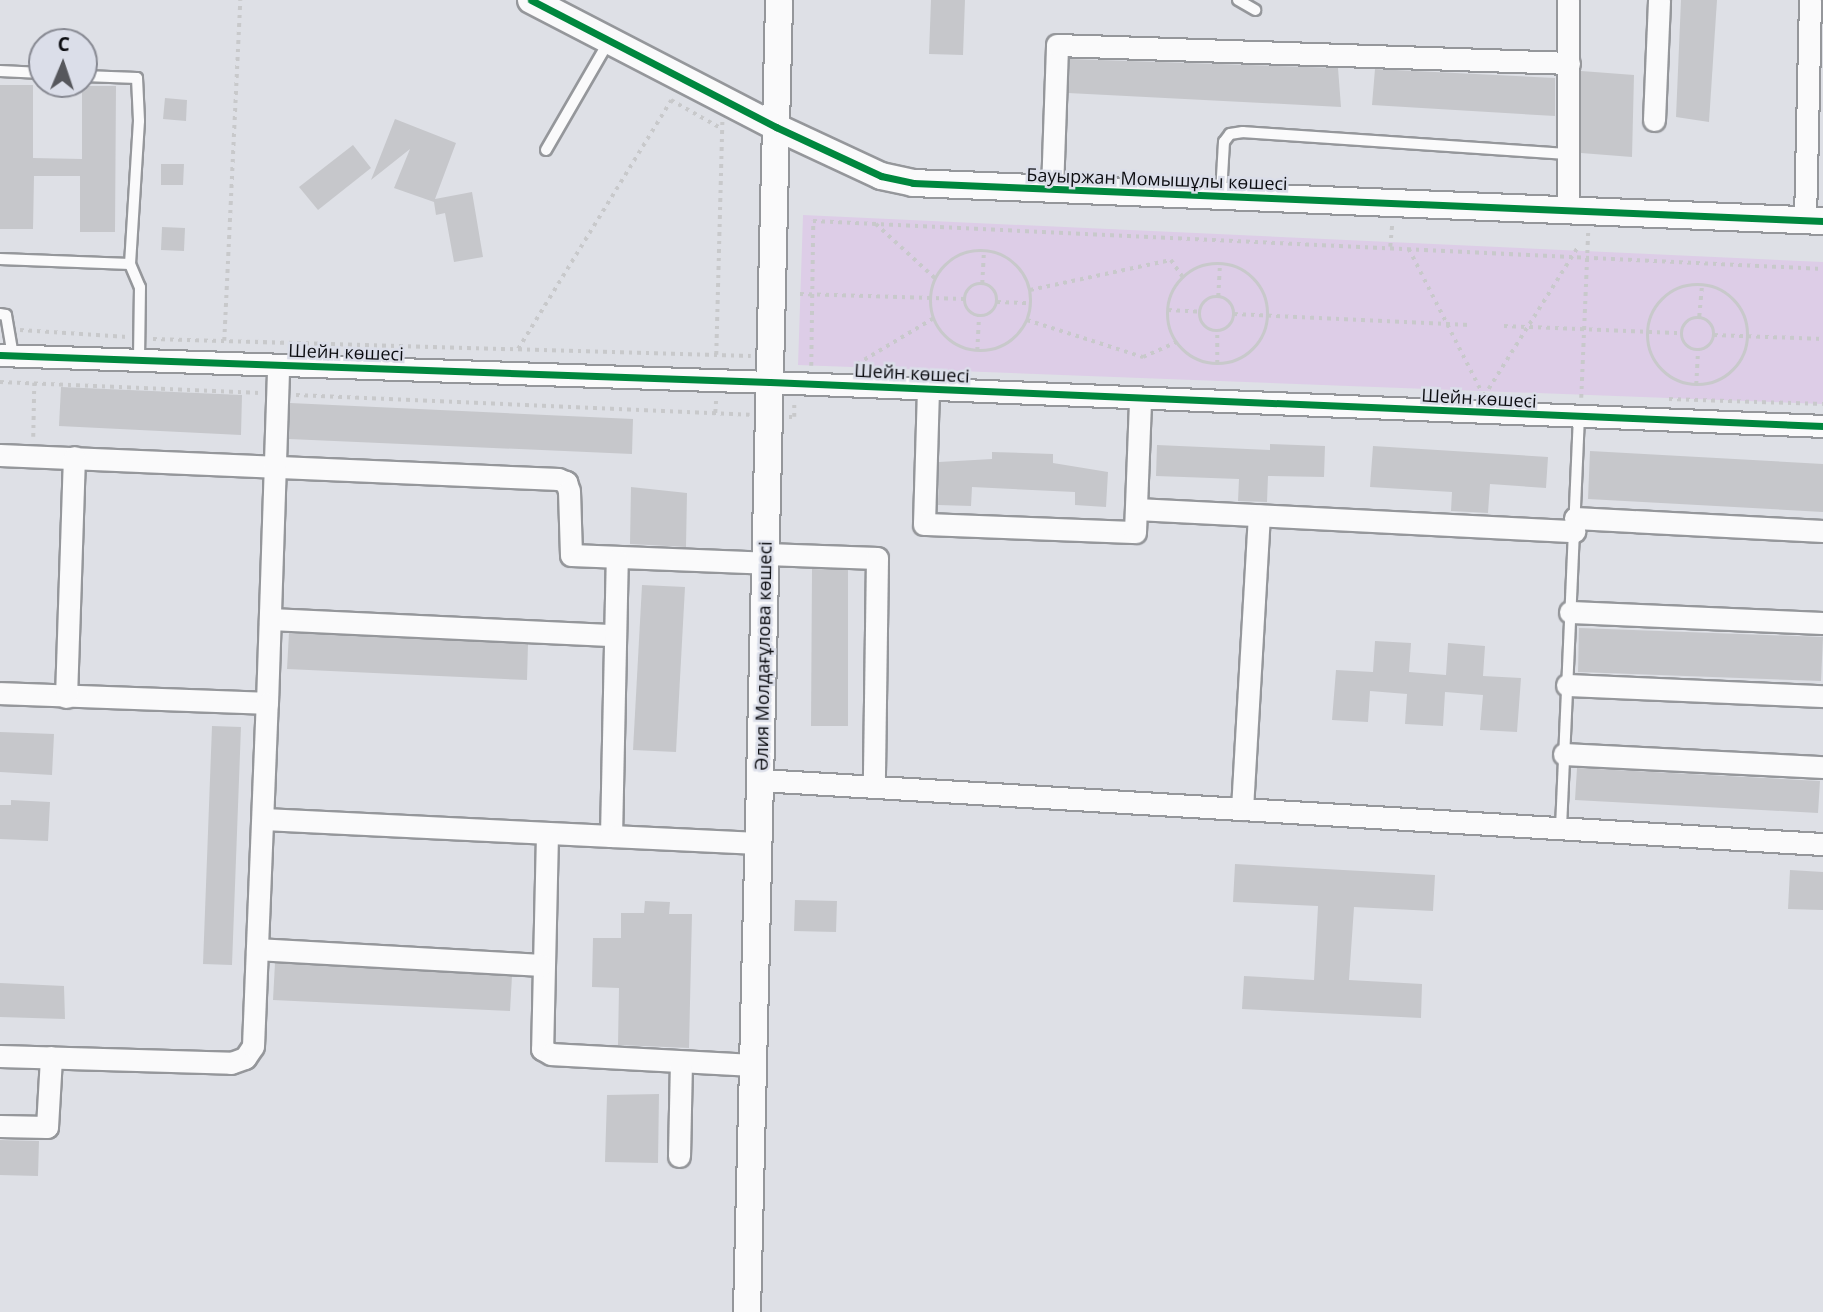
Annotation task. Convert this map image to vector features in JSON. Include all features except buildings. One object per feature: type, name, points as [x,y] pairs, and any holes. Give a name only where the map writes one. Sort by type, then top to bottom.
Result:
[{"type":"street","name":"Бауыржан Момышұлы көшесі","points":[[531,0],[776,127],[881,176],[944,186],[1814,221]]},
{"type":"street","name":"Әлия Молдағұлова көшесі","points":[[747,1312],[779,0]]},
{"type":"street","points":[[1568,0],[1569,154],[1579,211]]},
{"type":"street","points":[[1654,120],[1659,0]]},
{"type":"street","points":[[1810,0],[1814,221]]},
{"type":"street","points":[[1052,190],[1057,45],[1569,63]]},
{"type":"street","name":"Шейн көшесі","points":[[6,356],[770,382],[1579,418],[1823,426]]},
{"type":"street","points":[[0,1056],[231,1063],[245,1058],[253,1046],[264,819],[278,366]]},
{"type":"street","points":[[928,389],[923,524],[1135,532],[1140,399]]},
{"type":"street","points":[[0,455],[558,479],[566,482],[569,491],[571,555],[617,560],[877,558],[873,787]]},
{"type":"street","points":[[66,697],[74,457]]},
{"type":"street","points":[[1136,509],[1259,516],[1823,531]]},
{"type":"street","points":[[1242,809],[1259,516]]},
{"type":"street","points":[[611,836],[617,560]]},
{"type":"street","points":[[1570,612],[1823,623]]},
{"type":"street","points":[[271,620],[615,635]]},
{"type":"street","points":[[1567,685],[1823,696]]},
{"type":"street","points":[[0,694],[267,704]]},
{"type":"street","points":[[1564,754],[1823,767]]},
{"type":"street","points":[[760,780],[1823,844]]},
{"type":"street","points":[[264,819],[758,843]]},
{"type":"street","points":[[547,834],[541,965],[542,1049],[551,1054],[752,1065]]},
{"type":"street","points":[[257,949],[541,965]]},
{"type":"street","points":[[0,1126],[47,1127],[51,1057]]},
{"type":"street","points":[[679,1156],[681,1062]]},
{"type":"lane","points":[[1238,0],[1255,10]]},
{"type":"lane","points":[[546,150],[609,41]]},
{"type":"lane","points":[[0,71],[28,72]]},
{"type":"lane","points":[[98,77],[137,78],[139,121],[130,264],[140,287],[139,361]]},
{"type":"lane","points":[[1221,197],[1224,142],[1230,134],[1243,132],[1569,154]]},
{"type":"lane","points":[[0,259],[130,264]]},
{"type":"lane","points":[[0,314],[6,314],[6,356]]},
{"type":"lane","points":[[1561,828],[1579,418]]},
{"type":"path","points":[[224,341],[240,0]]},
{"type":"path","points":[[518,349],[671,100],[722,130],[715,413]]},
{"type":"path","points":[[1579,211],[1587,258],[1579,418]]},
{"type":"path","points":[[824,366],[811,366],[814,221],[1823,269]]},
{"type":"path","points":[[876,224],[936,279]]},
{"type":"path","points":[[1484,391],[1579,245]]},
{"type":"path","points":[[1409,249],[1446,324],[1484,391]]},
{"type":"path","points":[[982,284],[984,251]]},
{"type":"path","points":[[984,251],[1016,265],[1030,290],[1031,303],[1027,320],[1012,341],[977,351],[949,340],[934,318],[930,298],[936,279],[954,258],[984,251]]},
{"type":"path","points":[[1030,290],[1171,260],[1183,277]]},
{"type":"path","points":[[1218,297],[1220,263]]},
{"type":"path","points":[[1220,263],[1251,275],[1261,288],[1268,315],[1263,336],[1253,350],[1240,359],[1217,363],[1191,356],[1177,342],[1168,310],[1183,277],[1203,265],[1220,263]]},
{"type":"path","points":[[982,284],[991,288],[997,302],[993,311],[979,316],[970,312],[965,299],[971,288],[982,284]]},
{"type":"path","points":[[1699,318],[1702,285]]},
{"type":"path","points":[[1702,285],[1732,298],[1743,312],[1748,335],[1741,361],[1729,374],[1696,385],[1681,382],[1656,363],[1648,332],[1651,317],[1665,298],[1686,286],[1702,285]]},
{"type":"path","points":[[800,294],[965,299]]},
{"type":"path","points":[[1218,297],[1228,301],[1234,314],[1229,326],[1217,331],[1204,325],[1201,312],[1208,300],[1218,297]]},
{"type":"path","points":[[997,302],[1031,303]]},
{"type":"path","points":[[1168,310],[1201,312]]},
{"type":"path","points":[[1234,314],[1470,325]]},
{"type":"path","points":[[977,351],[979,316]]},
{"type":"path","points":[[857,364],[934,318]]},
{"type":"path","points":[[1699,318],[1712,325],[1714,335],[1710,345],[1698,349],[1685,343],[1682,333],[1689,320],[1699,318]]},
{"type":"path","points":[[1027,320],[1143,357],[1177,342]]},
{"type":"path","points":[[1504,326],[1682,333]]},
{"type":"path","points":[[1217,331],[1217,363]]},
{"type":"path","points":[[1714,335],[1823,338]]},
{"type":"path","points":[[1696,385],[1698,349]]},
{"type":"path","points":[[851,368],[864,368]]},
{"type":"path","points":[[0,382],[769,415]]},
{"type":"path","points":[[32,456],[34,383]]},
{"type":"path","points":[[1468,391],[1501,392]]},
{"type":"path","points":[[1568,395],[1595,396]]},
{"type":"path","points":[[1662,398],[1823,404]]},
{"type":"shaded area","points":[[803,215],[1823,262],[1823,404],[798,365]]},
{"type":"cycle path","points":[[531,0],[776,127],[881,176],[913,183],[1823,221]]},
{"type":"cycle path","points":[[0,355],[770,382],[1823,426]]}]
